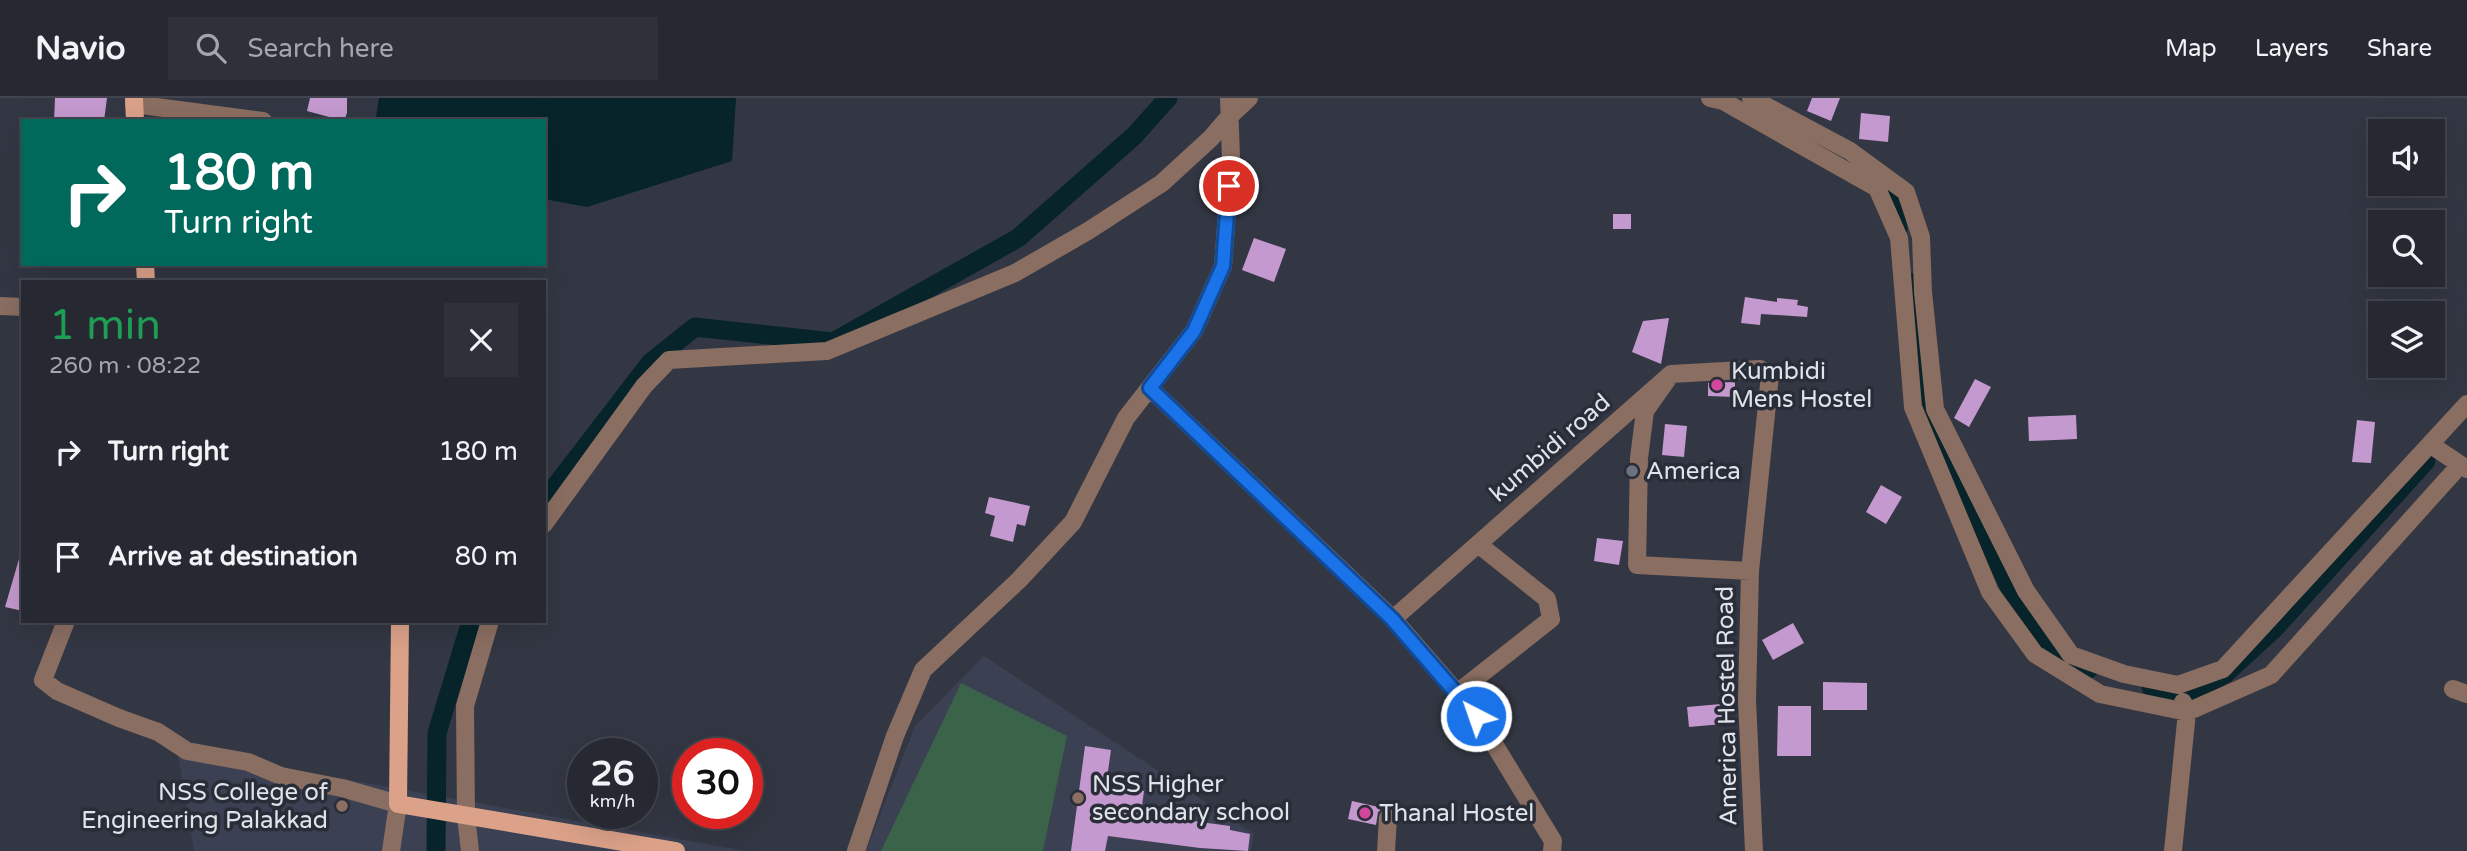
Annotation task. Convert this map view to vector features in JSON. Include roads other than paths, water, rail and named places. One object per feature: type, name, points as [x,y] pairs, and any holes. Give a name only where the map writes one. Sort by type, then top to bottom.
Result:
[{"type":"main road","points":[[400,623],[404,805],[676,851]]},
{"type":"street","points":[[546,521],[644,386],[669,360],[827,351],[1015,273],[1088,231],[1162,183],[1212,138],[1229,107],[1249,98]]},
{"type":"street","points":[[1710,98],[1723,101],[1877,188],[1899,238],[1913,407],[1990,592],[2035,654],[2100,694],[2187,712],[2271,675],[2464,467],[2431,445]]},
{"type":"street","points":[[1751,98],[1850,151],[1906,192],[1921,237],[1923,292],[1934,409],[2026,591],[2071,655],[2124,674],[2178,685],[2222,669],[2467,404]]},
{"type":"street","points":[[856,851],[895,736],[923,670],[1019,580],[1073,522],[1126,418],[1194,331],[1223,266],[1231,159],[1229,107]]},
{"type":"street","points":[[134,108],[243,119]]},
{"type":"street","points":[[0,306],[21,307]]},
{"type":"street","points":[[1671,374],[1760,369],[1770,375],[1750,572]]},
{"type":"street","name":"kumbidi road","points":[[1639,458],[1645,411],[1671,374]]},
{"type":"street","name":"kumbidi road","points":[[1392,619],[1671,374]]},
{"type":"street","points":[[1150,388],[1392,619],[1457,693],[1476,716],[1553,841],[1552,851]]},
{"type":"street","name":"America Hostel Road","points":[[1639,458],[1637,565],[1750,572],[1747,700],[1754,851]]},
{"type":"street","points":[[1457,693],[1551,619],[1547,599],[1478,544]]},
{"type":"street","points":[[65,623],[43,680],[57,691],[158,732],[187,751],[248,762],[281,776],[342,788],[404,805],[391,851]]},
{"type":"street","points":[[470,851],[460,815],[465,706],[489,623]]},
{"type":"street","points":[[2173,851],[2187,712],[2178,685]]},
{"type":"street","points":[[1386,851],[1388,818]]},
{"type":"waterway","points":[[546,498],[650,363],[695,327],[833,342],[1018,238],[1134,136],[1168,98]]},
{"type":"waterway","points":[[1873,177],[1891,191],[1898,228]]},
{"type":"waterway","points":[[1909,282],[1916,321],[1924,412],[1951,462],[2016,601],[2055,658],[2089,669]]},
{"type":"waterway","points":[[2151,687],[2180,695],[2200,688],[2225,674],[2275,628],[2426,461]]},
{"type":"waterway","points":[[436,851],[437,733],[470,623]]},
{"type":"place","name":"Kumbidi Mens Hostel","points":[[1717,385]]},
{"type":"place","name":"America","points":[[1632,471]]},
{"type":"place","name":"NSS Higher secondary school","points":[[1078,798]]},
{"type":"place","name":"NSS College of Engineering Palakkad","points":[[342,806]]},
{"type":"place","name":"Thanal Hostel","points":[[1365,813]]}]
